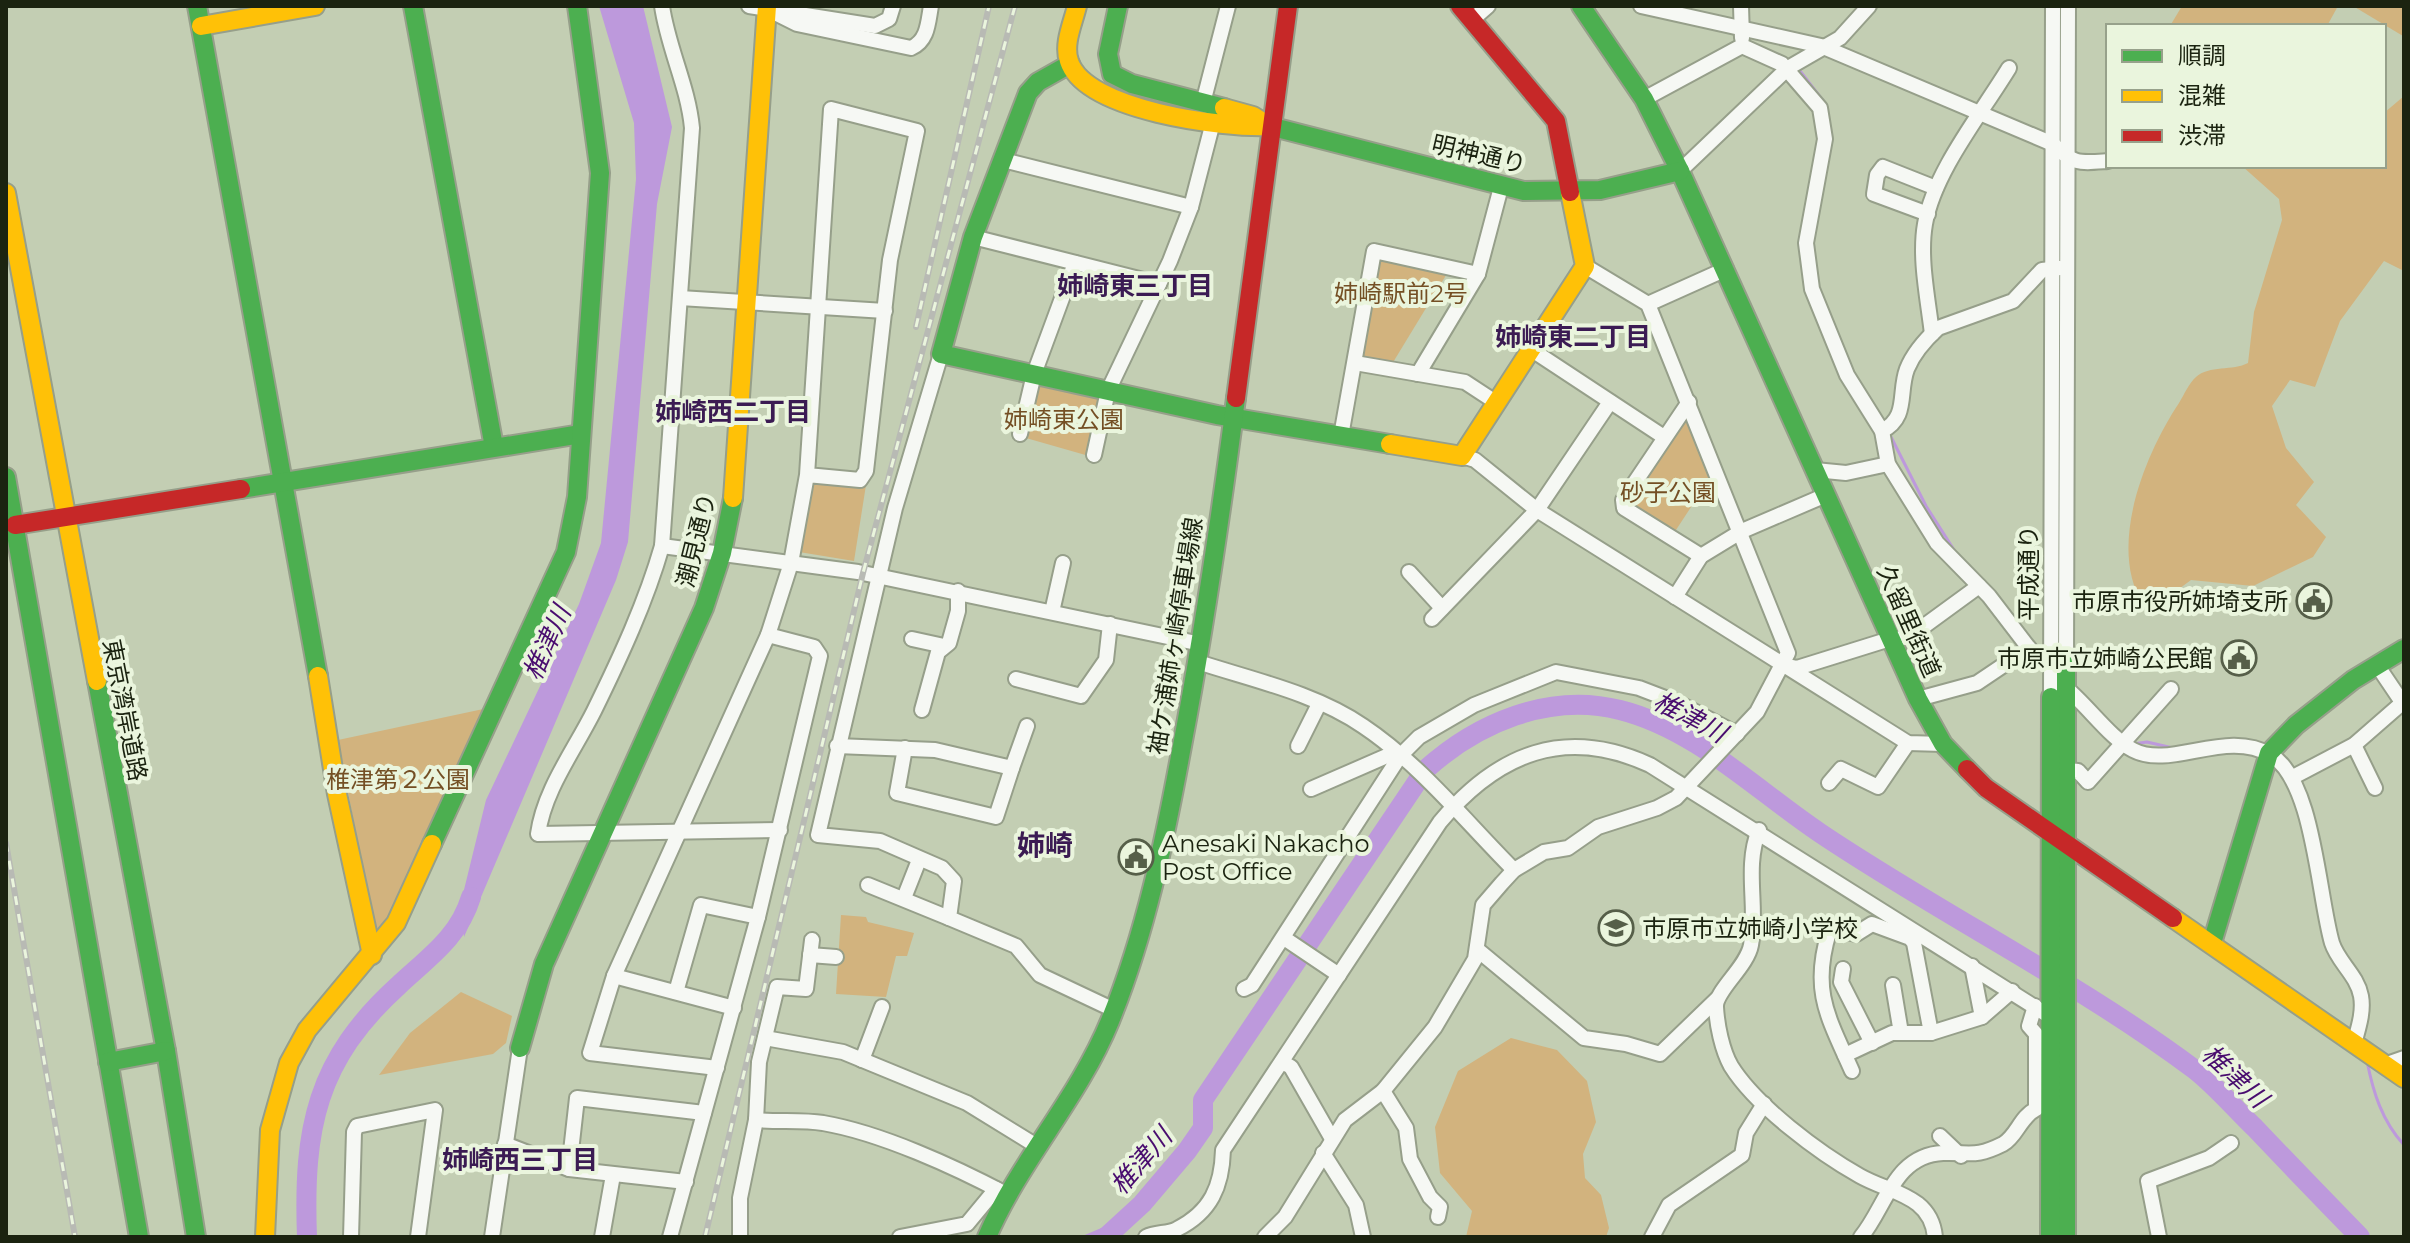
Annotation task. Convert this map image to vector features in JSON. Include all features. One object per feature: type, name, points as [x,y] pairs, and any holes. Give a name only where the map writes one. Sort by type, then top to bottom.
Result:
[{"type":"main road","points":[[197,6],[337,794],[372,955]]},
{"type":"main road","points":[[201,26],[315,6]]},
{"type":"main road","points":[[413,6],[494,447]]},
{"type":"main road","points":[[265,1237],[270,1130],[289,1063],[307,1030],[396,923],[556,580],[577,497],[600,173],[577,6]]},
{"type":"main road","points":[[1077,6],[1069,42],[1070,64],[1032,86],[973,237],[941,354],[1232,418],[1462,456],[1585,266],[1556,121],[1466,13]]},
{"type":"main road","name":"明神通り","points":[[1118,6],[1108,65],[1112,74],[1132,84],[1253,116],[1269,126],[1501,187],[1572,193],[1680,171]]},
{"type":"main road","name":"袖ケ浦姉ヶ崎停車場線","points":[[987,1237],[1001,1191],[1074,1092],[1112,1009],[1153,888],[1200,653],[1269,126],[1288,6]]},
{"type":"main road","name":"久留里街道","points":[[1581,6],[1644,99],[1680,171],[1891,641],[1943,744],[1986,788],[2404,1078]]},
{"type":"main road","name":"潮見通り","points":[[520,1048],[544,964],[704,608],[722,553],[733,500],[748,302],[761,7]]},
{"type":"main road","name":"明神通り","points":[[1070,64],[1084,83],[1100,93],[1213,122],[1249,129],[1269,126]]},
{"type":"main road","name":"東京湾岸道路","points":[[6,193],[166,1051],[196,1237]]},
{"type":"main road","points":[[15,525],[581,434]]},
{"type":"main road","points":[[6,477],[139,1237]]},
{"type":"main road","points":[[2212,943],[2269,753],[2296,725],[2377,665],[2404,649]]},
{"type":"main road","name":"平成通り","points":[[2050,1237],[2050,832],[2059,663]]},
{"type":"main road","name":"平成通り","points":[[2059,692],[2067,770],[2067,941],[2050,1013],[2066,1237]]},
{"type":"main road","points":[[108,1062],[166,1051]]},
{"type":"street","points":[[662,6],[670,46],[690,107],[692,128],[662,546],[644,598],[600,698],[555,782],[538,834],[780,830]]},
{"type":"street","points":[[761,7],[875,26],[889,19],[893,6]]},
{"type":"street","points":[[761,7],[797,24],[911,48],[919,44],[925,35],[931,6]]},
{"type":"street","points":[[1203,103],[1228,6]]},
{"type":"street","points":[[1466,13],[1488,6]]},
{"type":"street","points":[[1641,6],[1821,46],[2053,144],[2067,160],[2082,163],[2106,161]]},
{"type":"street","points":[[1741,6],[1742,46]]},
{"type":"street","points":[[1680,171],[1788,68],[1821,46],[1840,38],[1869,6]]},
{"type":"street","name":"平成通り","points":[[2053,6],[2052,268],[2059,663]]},
{"type":"street","name":"平成通り","points":[[2059,663],[2069,268],[2068,6]]},
{"type":"street","points":[[1644,99],[1742,46]]},
{"type":"street","points":[[1742,46],[1788,68],[1820,108],[1824,121],[1822,158],[1806,243],[1812,289],[1847,375],[1882,431],[1888,464],[1937,543],[1979,586],[2029,648],[2059,663]]},
{"type":"street","points":[[1932,334],[1926,286],[1924,227],[1936,188],[2009,68]]},
{"type":"street","points":[[717,1068],[590,1053],[614,976],[768,635],[791,563],[807,475],[831,109],[917,131],[897,215],[863,477],[807,475]]},
{"type":"street","points":[[1094,455],[1108,391],[1159,284],[1191,207],[1213,122]]},
{"type":"street","points":[[1003,160],[1191,207]]},
{"type":"street","points":[[1928,214],[1874,194],[1877,175],[1883,167],[1936,188]]},
{"type":"street","points":[[1418,374],[1478,274],[1501,187]]},
{"type":"street","points":[[973,237],[1159,284]]},
{"type":"street","points":[[1341,436],[1374,251],[1478,274]]},
{"type":"street","points":[[1020,434],[1034,374],[1075,263]]},
{"type":"street","points":[[1265,1237],[1285,1217],[1331,1137],[1369,1099],[1383,1091],[1435,1027],[1479,951],[1483,905],[1514,870],[1544,852],[1568,848],[1616,818],[1657,808],[1687,788],[1757,712],[1788,653],[1787,643],[1648,304],[1585,266]]},
{"type":"street","points":[[1882,431],[1900,415],[1908,366],[1932,334],[2013,301],[2042,270],[2069,268]]},
{"type":"street","points":[[1648,304],[1726,269]]},
{"type":"street","points":[[680,298],[885,311]]},
{"type":"street","points":[[1532,350],[1664,437]]},
{"type":"street","points":[[941,354],[915,433],[837,746],[818,835],[880,841],[942,868],[952,877],[954,896],[949,918]]},
{"type":"street","points":[[1355,363],[1465,382],[1497,403]]},
{"type":"street","points":[[1409,572],[1437,614],[1537,510],[1610,402]]},
{"type":"street","points":[[1689,402],[1623,500],[1624,508],[1701,556]]},
{"type":"street","points":[[1462,456],[1475,460],[1537,510],[1908,743],[1943,744]]},
{"type":"street","points":[[1815,470],[1846,473],[1888,464]]},
{"type":"street","points":[[1675,597],[1701,556],[1742,531],[1826,495]]},
{"type":"street","points":[[662,546],[854,571],[958,591],[1110,624],[1200,653],[1361,724],[1398,754],[1514,870]]},
{"type":"street","points":[[1052,612],[1063,563]]},
{"type":"street","points":[[1784,665],[1797,668],[1916,632],[1979,586]]},
{"type":"street","points":[[922,710],[938,652],[949,643],[958,611],[958,591]]},
{"type":"street","points":[[1016,679],[1081,696],[1106,660],[1110,624]]},
{"type":"street","points":[[670,1237],[758,917],[820,656],[814,647],[768,635]]},
{"type":"street","points":[[912,639],[944,646]]},
{"type":"street","points":[[1918,699],[1977,683],[2029,648]]},
{"type":"street","points":[[2293,777],[2354,745],[2402,704],[2377,665]]},
{"type":"street","points":[[1311,789],[1398,754],[1419,737],[1474,705],[1556,672],[1639,688],[1678,703],[1737,734]]},
{"type":"street","points":[[2067,770],[2078,771],[2088,782],[2171,689]]},
{"type":"street","points":[[2059,692],[2124,743],[2150,755],[2237,744],[2269,753],[2293,777],[2333,947],[2355,978],[2362,997],[2361,1018],[2354,1044]]},
{"type":"street","points":[[1298,746],[1319,704]]},
{"type":"street","points":[[905,748],[897,793],[996,817],[1012,768],[1028,733]]},
{"type":"street","points":[[1829,783],[1841,769],[1878,787],[1908,743]]},
{"type":"street","points":[[2354,745],[2375,788]]},
{"type":"street","points":[[837,746],[935,750],[1012,768]]},
{"type":"street","points":[[1146,1237],[1174,1231],[1190,1221],[1219,1192],[1223,1150],[1452,808],[1498,767],[1557,747],[1604,749],[1628,755],[1759,830],[2050,1013],[2029,1026],[2036,1034],[2036,1109],[2028,1113],[2007,1142],[1972,1156],[1943,1153],[1924,1158],[1897,1176],[1861,1237]]},
{"type":"street","points":[[1244,989],[1252,985],[1284,938],[1398,754]]},
{"type":"street","points":[[1479,951],[1584,1038],[1626,1044],[1660,1054],[1717,999],[1740,971],[1752,942],[1751,855],[1759,830]]},
{"type":"street","points":[[904,898],[919,860]]},
{"type":"street","points":[[868,885],[1016,946],[1040,975],[1112,1009]]},
{"type":"street","points":[[676,992],[701,905],[758,917]]},
{"type":"street","points":[[1852,1071],[1819,987],[1820,960],[1829,932],[1833,929],[1856,934],[1872,924],[1878,906]]},
{"type":"street","points":[[1872,924],[1878,929],[1906,935],[1914,943],[1931,1033]]},
{"type":"street","points":[[1284,938],[1339,975]]},
{"type":"street","points":[[740,1237],[740,1198],[756,1120],[756,1084],[777,987],[806,989],[812,940]]},
{"type":"street","points":[[810,955],[836,957]]},
{"type":"street","points":[[1972,966],[1982,1017]]},
{"type":"street","points":[[1843,969],[1841,982],[1872,1043]]},
{"type":"street","points":[[614,976],[734,1008]]},
{"type":"street","points":[[1893,985],[1901,1033]]},
{"type":"street","points":[[1845,1055],[1892,1033],[1931,1033],[1982,1017],[2012,991]]},
{"type":"street","points":[[1717,999],[1728,1059],[1764,1104],[1863,1178],[1917,1202],[1931,1217],[1935,1237]]},
{"type":"street","points":[[862,1060],[882,1007]]},
{"type":"street","points":[[765,1038],[843,1052],[967,1103],[1035,1145]]},
{"type":"street","points":[[492,1237],[520,1048]]},
{"type":"street","points":[[2384,1065],[2404,1058]]},
{"type":"street","points":[[1282,1062],[1291,1067],[1331,1137]]},
{"type":"street","points":[[1383,1091],[1406,1128],[1410,1159],[1430,1197],[1440,1207],[1438,1217]]},
{"type":"street","points":[[569,1169],[577,1098],[704,1113]]},
{"type":"street","points":[[1652,1237],[1669,1205],[1742,1155],[1746,1133],[1764,1104]]},
{"type":"street","points":[[351,1237],[354,1132],[357,1126],[435,1110],[418,1237]]},
{"type":"street","points":[[756,1120],[822,1123],[945,1164],[1001,1191],[967,1224],[900,1237]]},
{"type":"street","points":[[1940,1136],[1961,1156]]},
{"type":"street","points":[[2159,1237],[2148,1181],[2209,1158],[2231,1143]]},
{"type":"street","points":[[505,1144],[569,1169],[686,1182]]},
{"type":"street","points":[[1323,1153],[1356,1205],[1363,1237]]},
{"type":"street","points":[[602,1237],[613,1175]]},
{"type":"green space","points":[[2182,6],[2338,6],[2328,24],[2171,24]]},
{"type":"green space","points":[[2353,6],[2404,6],[2404,37]]},
{"type":"green space","points":[[2404,96],[2404,271],[2384,261],[2340,321],[2315,387],[2290,380],[2272,406],[2286,448],[2314,482],[2296,505],[2326,537],[2313,557],[2253,586],[2191,580],[2160,603],[2143,604],[2133,581],[2129,556],[2130,529],[2143,474],[2166,424],[2193,380],[2201,373],[2248,363],[2254,312],[2282,220],[2279,199],[2244,168],[2386,168],[2386,111]]},
{"type":"green space","name":"姉崎駅前2号","points":[[1381,257],[1448,272],[1392,364],[1363,359],[1361,355],[1376,259]]},
{"type":"green space","name":"姉崎東公園","points":[[1040,385],[1096,398],[1100,403],[1089,456],[1026,438],[1036,388]]},
{"type":"green space","name":"砂子公園","points":[[1684,416],[1689,417],[1712,475],[1674,533],[1630,505],[1629,500]]},
{"type":"green space","points":[[814,482],[866,485],[854,561],[799,552],[810,486]]},
{"type":"green space","name":"椎津第２公園","points":[[488,708],[390,916],[381,932],[375,932],[338,740]]},
{"type":"green space","points":[[841,915],[866,917],[868,922],[914,933],[907,956],[896,956],[886,997],[836,994]]},
{"type":"green space","points":[[461,992],[512,1016],[506,1043],[493,1054],[379,1075],[410,1033]]},
{"type":"green space","points":[[1511,1038],[1557,1050],[1587,1081],[1596,1122],[1583,1154],[1585,1178],[1601,1195],[1609,1228],[1606,1237],[1466,1237],[1472,1211],[1440,1173],[1435,1127],[1458,1071]]},
{"type":"shaded area","points":[[599,6],[643,6],[672,127],[657,204],[628,542],[616,580],[464,937],[462,898],[486,800],[579,604],[601,543],[636,179],[634,123]]},
{"type":"shaded area","points":[[1136,1199],[1147,1211],[1116,1237],[1080,1237],[1106,1226]]},
{"type":"waterway","points":[[1748,10],[1749,26]]},
{"type":"waterway","points":[[1777,54],[1792,61]]},
{"type":"waterway","points":[[1797,67],[1824,102]]},
{"type":"waterway","points":[[1888,431],[1926,506],[1956,553]]},
{"type":"waterway","name":"椎津川","points":[[1106,1237],[1142,1204],[1203,1128],[1203,1100],[1425,770],[1467,738],[1491,726],[1515,716],[1567,705],[1593,705],[1620,710],[1674,731],[1725,763],[1866,863],[2056,977],[2149,1037],[2210,1083],[2360,1237]]},
{"type":"waterway","points":[[2133,744],[2147,742],[2173,748]]},
{"type":"waterway","name":"椎津川","points":[[307,1237],[306,1198],[312,1129],[332,1069],[371,1013],[451,935],[471,897]]},
{"type":"waterway","points":[[2367,1061],[2380,1106],[2404,1145]]},
{"type":"railway","points":[[916,327],[989,6]]},
{"type":"railway","points":[[705,1237],[863,573],[1015,6]]},
{"type":"railway","points":[[6,843],[75,1237]]},
{"type":"traffic: fast","points":[[197,6],[318,676]]},
{"type":"traffic: fast","points":[[413,6],[494,447]]},
{"type":"traffic: fast","points":[[432,844],[566,552],[577,497],[600,173],[577,6]]},
{"type":"traffic: fast","points":[[1118,6],[1108,54],[1112,74],[1132,84],[1224,108]]},
{"type":"traffic: fast","points":[[1581,6],[1644,99],[1680,171],[1918,699],[1943,744],[1967,769]]},
{"type":"traffic: fast","points":[[1070,64],[1038,82],[1028,93],[973,237],[941,354],[1217,415],[1390,444]]},
{"type":"traffic: fast","points":[[1269,126],[1524,191],[1600,190],[1680,171]]},
{"type":"traffic: fast","points":[[987,1237],[1000,1209],[1097,1050],[1134,954],[1176,781],[1212,572],[1236,398]]},
{"type":"traffic: fast","points":[[241,489],[581,434]]},
{"type":"traffic: fast","points":[[6,477],[139,1237]]},
{"type":"traffic: fast","points":[[520,1048],[544,964],[704,608],[722,553],[733,498]]},
{"type":"traffic: fast","points":[[2212,943],[2269,753],[2296,725],[2353,680],[2404,649]]},
{"type":"traffic: fast","points":[[2066,662],[2066,1237]]},
{"type":"traffic: fast","points":[[97,681],[166,1051],[196,1237]]},
{"type":"traffic: fast","points":[[2050,1237],[2051,697]]},
{"type":"traffic: fast","points":[[108,1062],[166,1051]]},
{"type":"traffic: slow","points":[[201,26],[315,6]]},
{"type":"traffic: slow","points":[[733,498],[767,6]]},
{"type":"traffic: slow","points":[[1077,6],[1067,54],[1080,78],[1101,93],[1158,113],[1221,124],[1269,126],[1253,116],[1224,108]]},
{"type":"traffic: slow","points":[[1390,444],[1462,456],[1585,266],[1570,192]]},
{"type":"traffic: slow","points":[[6,193],[97,681]]},
{"type":"traffic: slow","points":[[318,676],[337,794],[372,955]]},
{"type":"traffic: slow","points":[[265,1237],[270,1130],[289,1063],[307,1030],[396,923],[432,844]]},
{"type":"traffic: slow","points":[[2173,918],[2404,1078]]},
{"type":"traffic: jam","points":[[1236,398],[1288,6]]},
{"type":"traffic: jam","points":[[1460,6],[1556,121],[1570,192]]},
{"type":"traffic: jam","points":[[15,525],[241,489]]},
{"type":"traffic: jam","points":[[1967,769],[1986,788],[2173,918]]},
{"type":"place","name":"市原市役所姉埼支所","points":[[2314,601]]},
{"type":"place","name":"市原市立姉崎公民館","points":[[2239,658]]},
{"type":"place","name":"Anesaki Nakacho Post Office","points":[[1136,857]]},
{"type":"place","name":"市原市立姉崎小学校","points":[[1616,928]]},
{"type":"district","name":"姉崎東三丁目","points":[[1135,286]]},
{"type":"district","name":"姉崎東二丁目","points":[[1573,337]]},
{"type":"district","name":"姉崎西二丁目","points":[[733,412]]},
{"type":"district","name":"姉崎","points":[[1045,845]]},
{"type":"district","name":"姉崎西三丁目","points":[[520,1160]]}]
